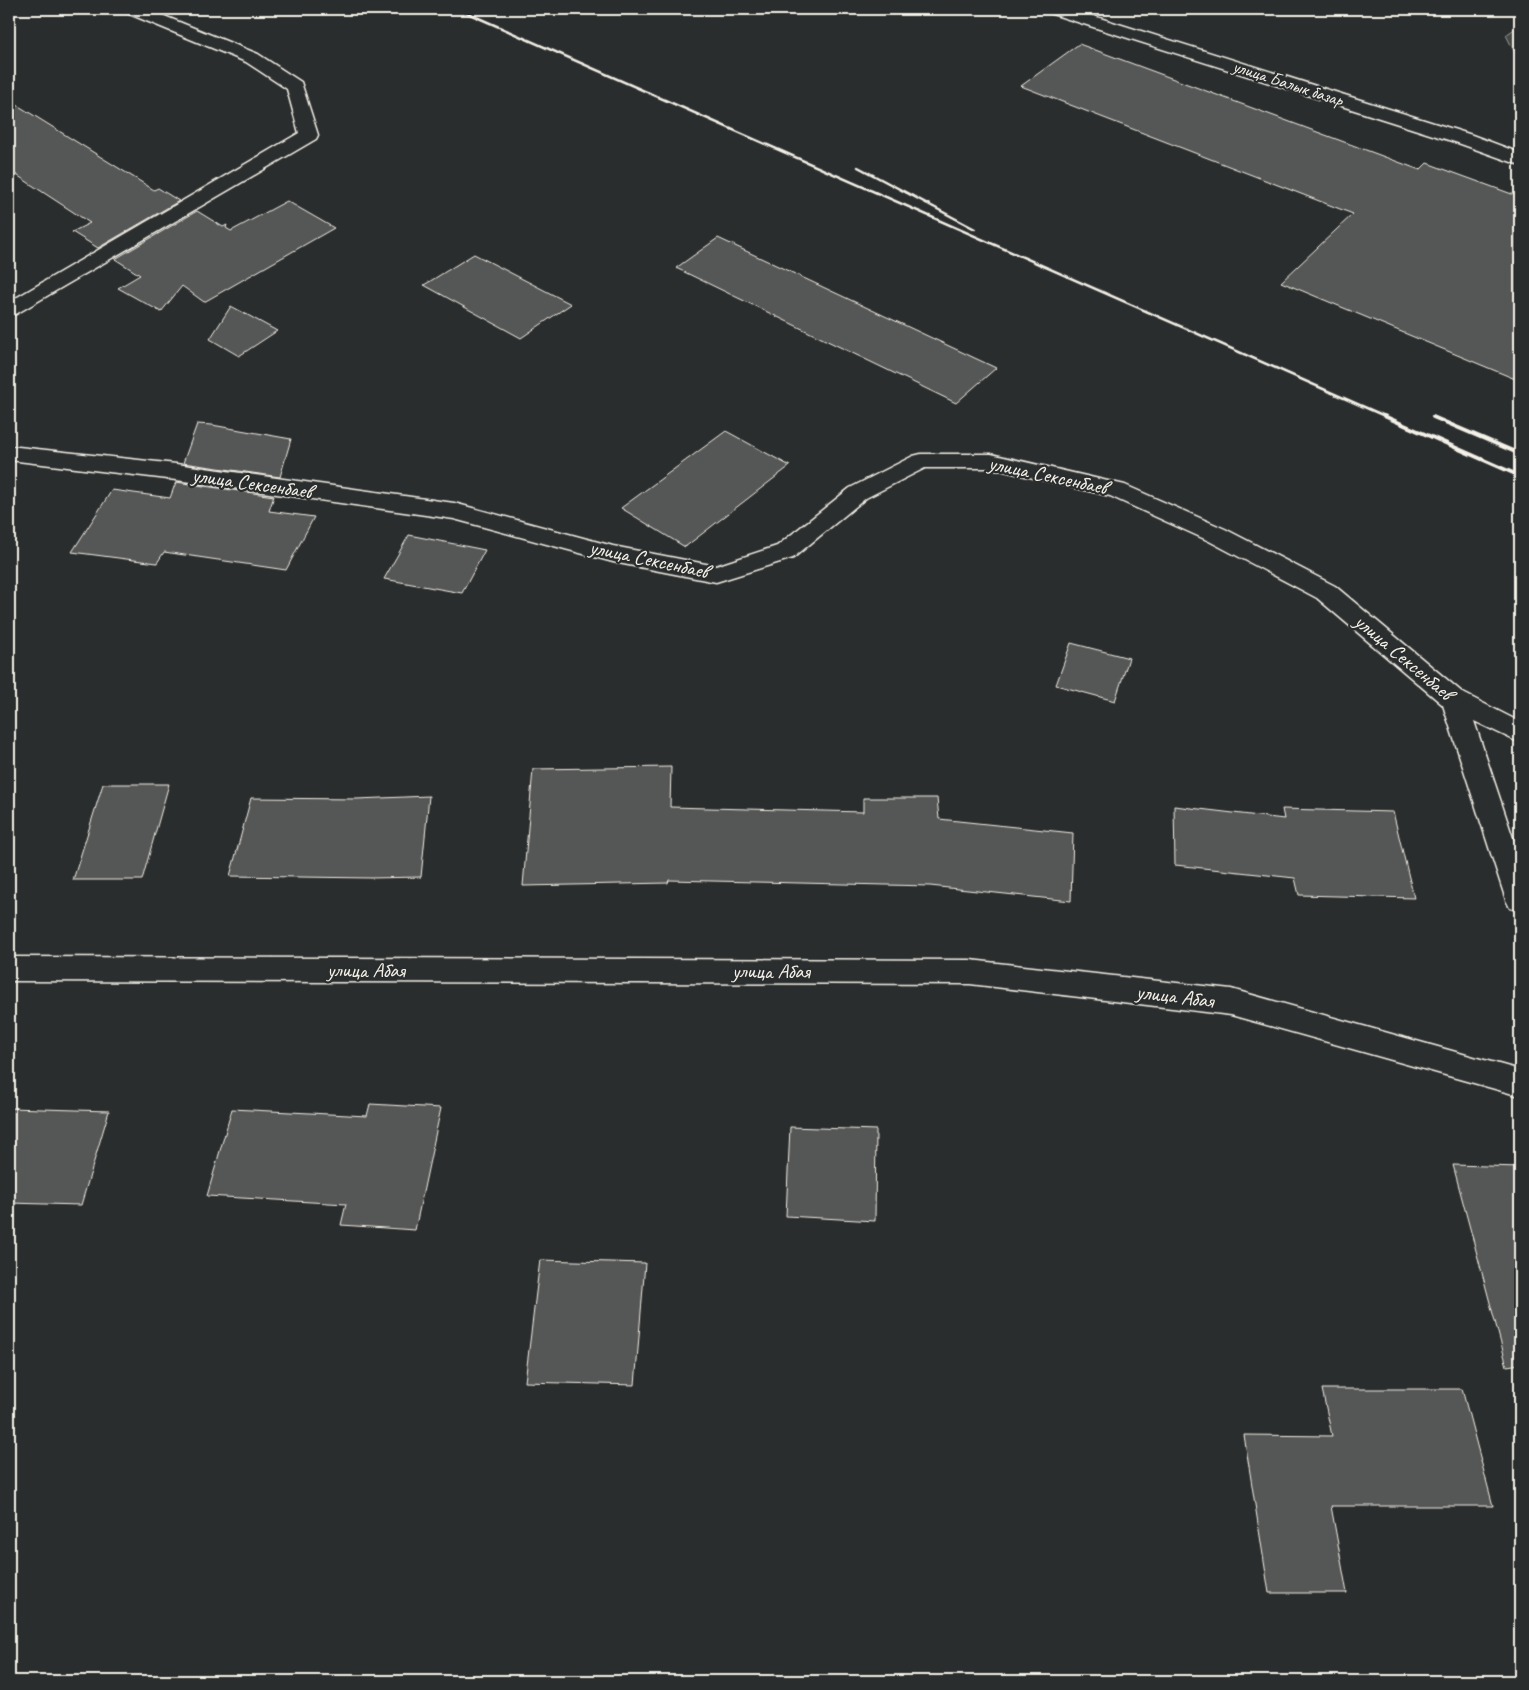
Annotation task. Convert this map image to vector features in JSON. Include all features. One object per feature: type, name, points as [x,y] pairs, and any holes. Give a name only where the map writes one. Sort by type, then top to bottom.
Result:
[{"type":"street","points":[[9,310],[309,135],[294,86],[252,58],[133,9]]},
{"type":"street","name":"улица Балык базар","points":[[1055,9],[1465,139],[1520,159]]},
{"type":"street","name":"улица Сексенбаев","points":[[9,453],[176,472],[454,511],[613,554],[716,574],[785,552],[858,493],[921,461],[992,461],[1117,490],[1217,535],[1326,592],[1454,700],[1520,733]]},
{"type":"street","points":[[1454,700],[1520,900]]},
{"type":"street","name":"улица Абая","points":[[9,969],[970,972],[1231,1002],[1520,1083]]},
{"type":"shaded area","points":[[1520,25],[1520,63],[1506,35]]},
{"type":"building","points":[[1079,44],[1420,170],[1427,163],[1520,197],[1520,381],[1281,282],[1353,214],[1021,86]]},
{"type":"building","points":[[9,100],[154,190],[158,188],[179,201],[98,248],[72,232],[90,223],[9,170]]},
{"type":"building","points":[[287,201],[334,228],[204,302],[182,286],[161,312],[118,288],[140,275],[115,259],[197,211],[223,227],[227,225],[226,228],[231,231]]},
{"type":"building","points":[[718,238],[996,368],[956,403],[676,268]]},
{"type":"building","points":[[474,254],[571,304],[521,338],[424,285]]},
{"type":"building","points":[[231,306],[277,331],[239,356],[210,339]]},
{"type":"building","points":[[197,424],[291,439],[280,477],[183,463]]},
{"type":"building","points":[[726,431],[790,466],[685,547],[621,508]]},
{"type":"building","points":[[176,482],[274,496],[269,511],[314,517],[286,570],[164,552],[157,563],[72,552],[112,490],[170,498]]},
{"type":"building","points":[[409,535],[485,550],[462,593],[384,579]]},
{"type":"building","points":[[1071,643],[1129,658],[1115,701],[1056,685]]},
{"type":"building","points":[[671,767],[670,807],[863,812],[863,798],[937,798],[939,819],[1073,833],[1071,901],[930,886],[669,880],[668,883],[523,886],[533,769]]},
{"type":"building","points":[[103,784],[169,784],[142,880],[73,880]]},
{"type":"building","points":[[429,796],[421,877],[230,876],[251,798],[357,799]]},
{"type":"building","points":[[1174,806],[1284,819],[1282,809],[1393,812],[1414,898],[1299,895],[1295,878],[1175,865]]},
{"type":"building","points":[[370,1104],[441,1108],[415,1230],[341,1225],[346,1204],[207,1196],[232,1109],[367,1116]]},
{"type":"building","points":[[9,1108],[109,1111],[81,1205],[9,1203]]},
{"type":"building","points":[[790,1127],[876,1130],[875,1221],[786,1216]]},
{"type":"building","points":[[1453,1165],[1520,1167],[1520,1364],[1507,1366]]},
{"type":"building","points":[[540,1260],[645,1263],[635,1385],[525,1382]]},
{"type":"building","points":[[1322,1389],[1462,1389],[1493,1506],[1331,1506],[1347,1593],[1269,1593],[1244,1435],[1332,1436]]},
{"type":"railway","points":[[458,9],[1387,417]]},
{"type":"railway","points":[[858,167],[975,229]]},
{"type":"railway","points":[[1384,416],[1520,476]]},
{"type":"railway","points":[[1433,417],[1520,454]]}]
